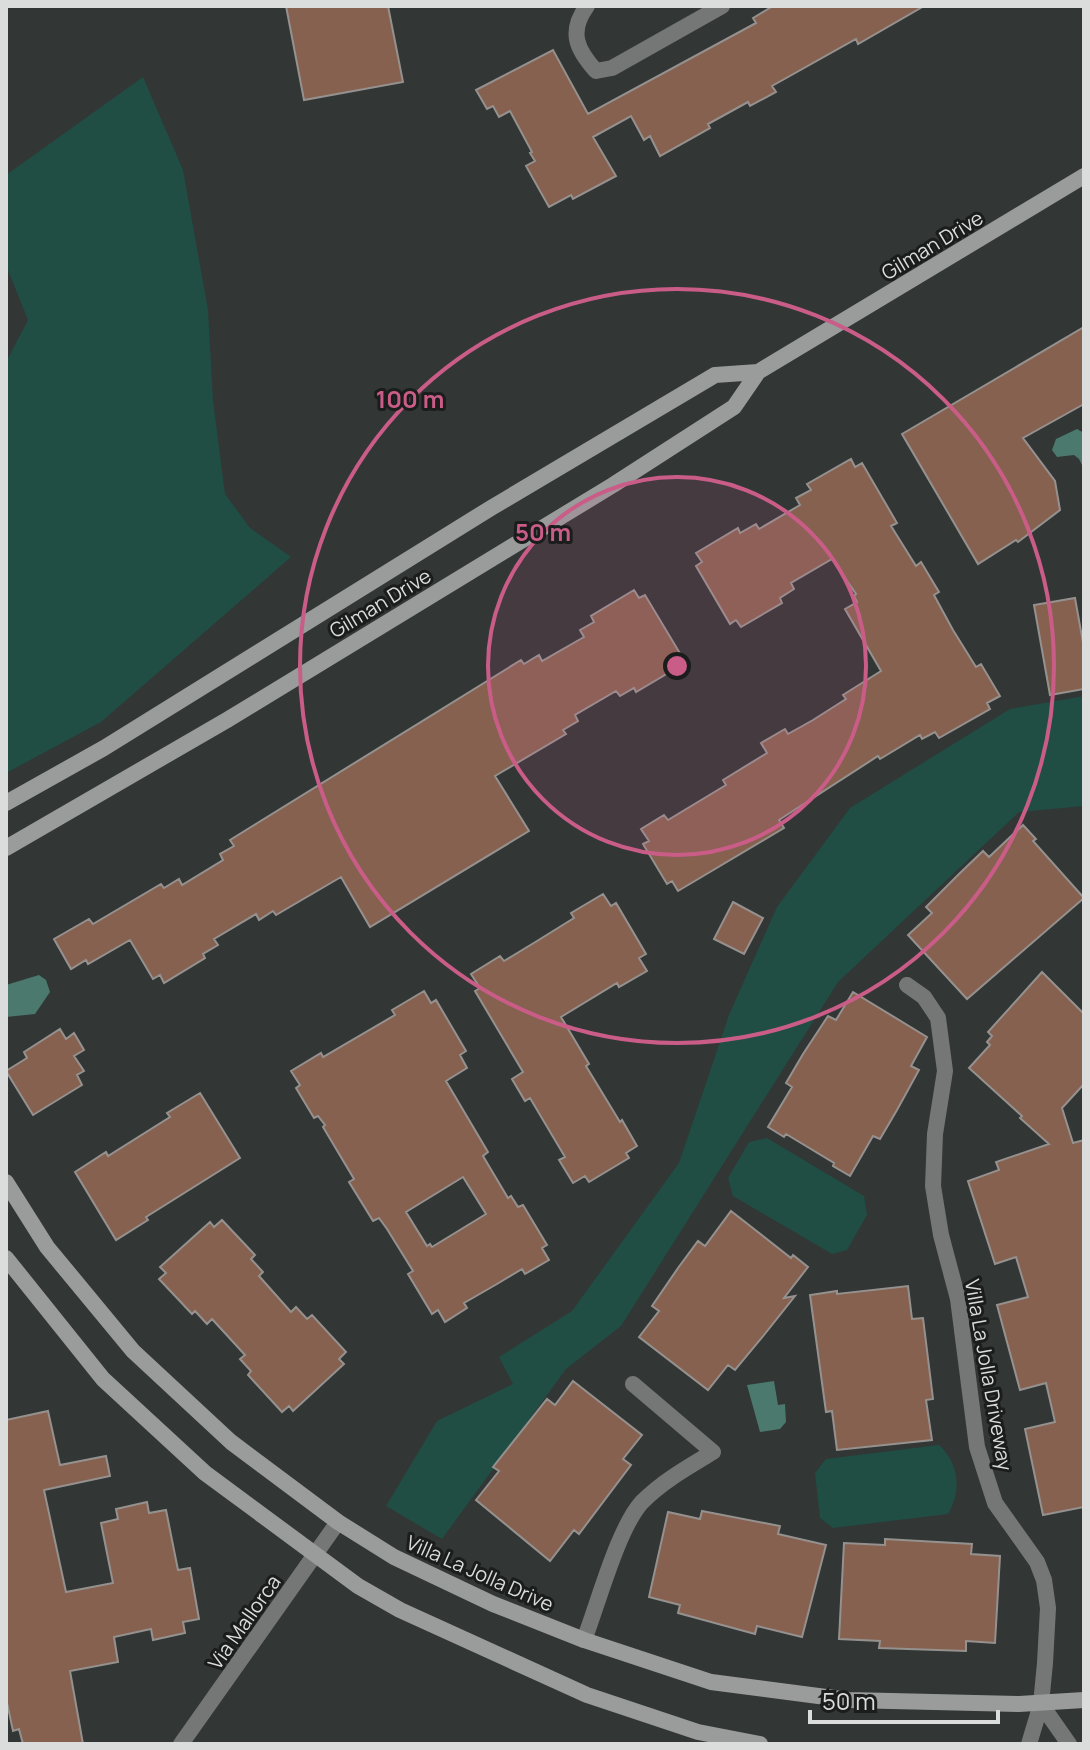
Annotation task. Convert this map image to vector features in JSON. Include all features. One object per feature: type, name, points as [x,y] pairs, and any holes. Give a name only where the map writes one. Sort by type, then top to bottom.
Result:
[{"type":"main road","name":"Gilman Drive","points":[[6,848],[227,720],[613,485],[734,407],[758,372],[1084,176]]},
{"type":"main road","name":"Gilman Drive","points":[[6,803],[104,748],[491,508],[715,375],[758,372]]},
{"type":"main road","name":"Villa La Jolla Drive","points":[[6,1182],[47,1247],[133,1351],[231,1442],[338,1522],[394,1557],[493,1604],[584,1640],[711,1682],[849,1700],[1041,1704],[1084,1700]]},
{"type":"main road","points":[[6,1258],[103,1379],[205,1473],[358,1586],[400,1610],[574,1690],[698,1732],[760,1744]]},
{"type":"street","points":[[587,6],[579,17],[576,37],[579,53],[596,71],[612,68],[722,6]]},
{"type":"street","name":"Villa La Jolla Driveway","points":[[907,985],[924,997],[938,1018],[945,1071],[935,1134],[933,1186],[941,1235],[958,1299],[977,1447],[995,1503],[1037,1562],[1044,1580],[1048,1608],[1041,1704],[1029,1744]]},
{"type":"street","points":[[584,1640],[624,1531],[640,1505],[667,1480],[713,1452],[633,1384]]},
{"type":"street","name":"Via Mallorca","points":[[181,1744],[338,1522]]},
{"type":"street","points":[[1041,1704],[1069,1744]]},
{"type":"shaded area","points":[[143,77],[183,170],[208,310],[213,401],[225,494],[250,528],[291,557],[101,722],[6,773],[6,362],[28,320],[6,265],[6,175]]},
{"type":"shaded area","points":[[1077,429],[1084,433],[1084,469],[1074,455],[1057,457],[1052,450],[1056,439]]},
{"type":"shaded area","points":[[1084,696],[1084,806],[1019,812],[838,982],[621,1326],[566,1369],[442,1539],[386,1506],[437,1421],[513,1384],[499,1357],[572,1311],[679,1163],[729,1015],[777,907],[850,808],[1010,709]]},
{"type":"shaded area","points":[[39,975],[46,980],[50,992],[35,1014],[6,1017],[6,985]]},
{"type":"shaded area","points":[[767,1138],[864,1196],[867,1215],[847,1250],[832,1254],[733,1196],[728,1178],[749,1142]]},
{"type":"shaded area","points":[[774,1381],[778,1405],[785,1404],[786,1422],[780,1429],[760,1432],[747,1385]]},
{"type":"shaded area","points":[[939,1445],[951,1460],[956,1478],[955,1496],[948,1514],[833,1528],[820,1518],[815,1473],[826,1459]]},
{"type":"building","points":[[286,6],[388,6],[403,82],[304,100]]},
{"type":"building","points":[[773,6],[924,6],[858,44],[856,39],[772,86],[776,92],[750,106],[748,102],[708,124],[710,128],[660,156],[650,136],[644,140],[631,116],[593,137],[616,176],[573,199],[571,195],[549,207],[526,166],[535,161],[510,111],[499,117],[493,106],[487,109],[476,90],[553,50],[588,114],[756,23],[753,18]]},
{"type":"building","points":[[1084,327],[1084,404],[1023,438],[1055,481],[1060,510],[1018,542],[1016,540],[978,564],[902,434]]},
{"type":"building","points":[[851,459],[855,467],[862,463],[897,523],[891,526],[916,566],[921,562],[939,592],[934,595],[953,630],[976,667],[981,664],[1000,696],[987,703],[990,709],[939,738],[935,732],[922,739],[920,735],[880,759],[878,756],[779,820],[784,828],[678,891],[672,881],[667,884],[643,844],[649,841],[641,829],[664,815],[668,820],[726,785],[723,780],[767,753],[761,743],[785,729],[788,734],[813,720],[846,699],[843,695],[881,671],[845,609],[857,602],[856,594],[832,559],[791,583],[794,589],[780,598],[782,603],[741,627],[736,620],[730,624],[696,566],[702,562],[696,553],[738,528],[740,533],[756,524],[759,529],[800,505],[796,498],[811,490],[807,484]]},
{"type":"building","points":[[634,590],[639,598],[645,595],[681,655],[675,658],[680,666],[636,692],[634,688],[620,696],[616,691],[575,715],[578,721],[563,730],[566,734],[495,776],[529,831],[370,927],[341,877],[276,915],[273,911],[259,920],[256,914],[214,939],[218,945],[203,954],[205,958],[164,983],[160,975],[153,979],[130,940],[88,964],[86,960],[71,969],[54,939],[89,919],[93,924],[161,884],[164,888],[179,879],[182,885],[223,860],[220,854],[234,846],[230,840],[521,660],[524,664],[539,655],[542,661],[584,637],[580,630],[594,622],[591,616]]},
{"type":"building","points":[[1075,598],[1084,648],[1084,689],[1050,695],[1034,605]]},
{"type":"building","points":[[1023,825],[1036,839],[1033,841],[1084,898],[967,999],[908,935],[932,913],[926,907],[983,851],[989,857]]},
{"type":"building","points":[[603,894],[611,906],[616,903],[646,954],[639,958],[647,971],[619,987],[617,983],[561,1017],[589,1064],[586,1066],[637,1146],[626,1153],[629,1158],[589,1182],[585,1176],[573,1183],[559,1160],[565,1157],[530,1098],[525,1101],[512,1079],[523,1072],[475,991],[480,988],[471,974],[500,956],[504,961],[537,941],[574,918],[571,913]]},
{"type":"building","points":[[733,902],[763,918],[744,954],[714,939]]},
{"type":"building","points":[[1042,972],[1084,1014],[1084,1084],[1062,1108],[1073,1143],[1084,1140],[1084,1507],[1043,1515],[1025,1429],[1055,1422],[1046,1383],[1020,1390],[997,1305],[1028,1297],[1016,1257],[995,1264],[968,1181],[999,1170],[996,1162],[1049,1144],[969,1068],[990,1045],[987,1042],[992,1036],[988,1032]]},
{"type":"building","points":[[424,991],[431,1003],[436,1000],[466,1051],[460,1055],[467,1068],[446,1081],[488,1152],[483,1156],[508,1198],[511,1196],[518,1207],[523,1205],[547,1245],[542,1248],[549,1260],[525,1274],[522,1269],[464,1303],[467,1308],[445,1322],[438,1310],[432,1314],[408,1274],[413,1271],[387,1229],[379,1218],[373,1221],[349,1182],[354,1179],[323,1127],[325,1125],[318,1116],[314,1118],[296,1088],[300,1085],[291,1071],[321,1053],[323,1057],[395,1015],[392,1010]],"holes":[[[463,1177],[486,1214],[432,1247],[430,1244],[427,1246],[406,1212]]]},
{"type":"building","points":[[853,992],[927,1037],[911,1066],[919,1070],[897,1110],[880,1139],[873,1136],[850,1176],[786,1134],[784,1137],[768,1127],[792,1087],[786,1083],[803,1054],[828,1016],[836,1020]]},
{"type":"building","points":[[60,1029],[66,1039],[74,1033],[84,1050],[74,1056],[84,1071],[77,1075],[82,1085],[33,1115],[6,1071],[27,1058],[24,1052]]},
{"type":"building","points":[[200,1093],[240,1158],[146,1217],[148,1220],[116,1240],[75,1172],[106,1152],[108,1156],[170,1117],[167,1113]]},
{"type":"building","points":[[731,1211],[791,1258],[793,1255],[808,1267],[784,1298],[795,1296],[764,1335],[735,1370],[728,1365],[708,1390],[639,1337],[659,1311],[652,1306],[678,1268],[698,1241],[705,1246]]},
{"type":"building","points":[[222,1220],[255,1255],[251,1259],[263,1272],[259,1276],[291,1312],[296,1307],[307,1319],[312,1315],[346,1352],[339,1359],[344,1364],[293,1411],[289,1406],[282,1412],[248,1375],[251,1371],[240,1359],[245,1355],[212,1319],[207,1324],[195,1311],[192,1314],[159,1279],[166,1273],[160,1267],[210,1222],[214,1227]]},
{"type":"building","points":[[908,1286],[912,1319],[923,1318],[933,1399],[926,1400],[932,1440],[837,1450],[832,1411],[826,1412],[810,1295]]},
{"type":"building","points":[[573,1381],[642,1435],[623,1459],[631,1465],[579,1534],[574,1530],[550,1561],[476,1500],[499,1471],[493,1467],[547,1399],[555,1405]]},
{"type":"building","points":[[48,1411],[60,1465],[106,1456],[110,1476],[44,1490],[66,1592],[113,1583],[101,1523],[118,1519],[116,1509],[147,1502],[149,1513],[166,1510],[178,1570],[190,1568],[199,1619],[183,1622],[185,1633],[153,1640],[151,1629],[114,1637],[118,1662],[70,1671],[83,1744],[23,1744],[19,1729],[13,1731],[6,1698],[6,1420]]},
{"type":"building","points":[[702,1511],[780,1526],[778,1534],[826,1545],[802,1637],[757,1626],[755,1634],[678,1613],[680,1605],[649,1597],[668,1512],[700,1519]]},
{"type":"building","points":[[885,1539],[972,1544],[971,1554],[1000,1556],[995,1643],[966,1641],[966,1651],[879,1648],[880,1641],[839,1639],[844,1543],[885,1545]]}]
